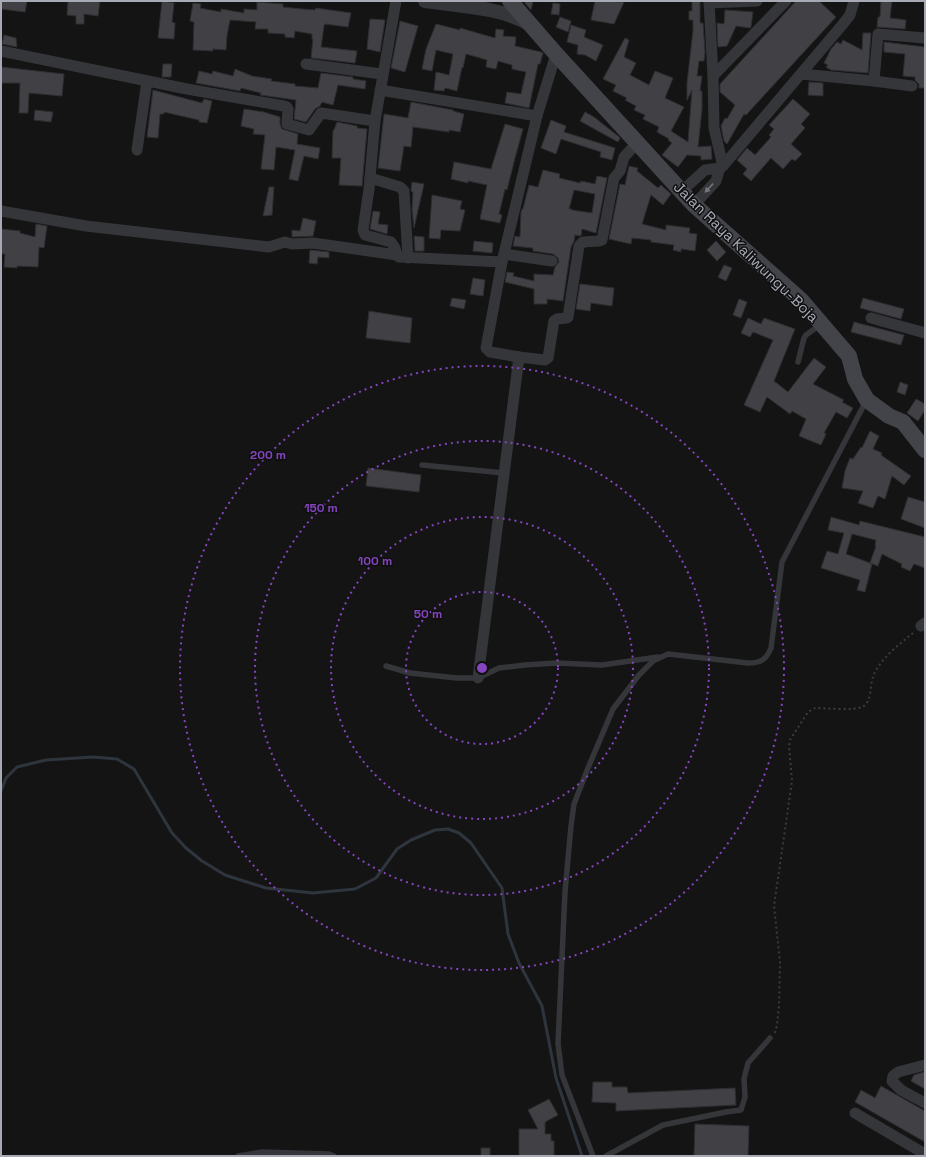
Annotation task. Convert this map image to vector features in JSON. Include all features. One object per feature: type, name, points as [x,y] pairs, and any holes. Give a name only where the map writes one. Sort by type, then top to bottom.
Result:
[{"type":"main road","name":"Jalan Raya Kaliwungu-Boja","points":[[510,1],[636,143],[694,205],[801,300],[849,356],[855,379],[867,400],[889,416],[903,422],[923,443]]},
{"type":"street","points":[[396,1],[382,74],[375,121],[364,233],[365,235],[391,242],[397,254]]},
{"type":"street","points":[[425,1],[501,13],[518,18],[530,24]]},
{"type":"street","points":[[721,167],[714,128],[709,2],[756,1]]},
{"type":"street","points":[[713,76],[786,1]]},
{"type":"street","points":[[694,205],[716,182],[721,167],[850,15],[854,1]]},
{"type":"street","points":[[874,81],[878,34],[925,38]]},
{"type":"street","points":[[1,51],[148,82],[286,106],[288,109],[287,124],[309,130],[321,113],[375,121]]},
{"type":"street","points":[[556,54],[537,116],[503,258],[486,348],[490,352],[545,360],[548,358],[554,321],[557,318],[567,318],[568,316],[579,246],[583,242],[599,242],[602,240],[614,178],[620,171],[624,156],[636,143]]},
{"type":"street","points":[[306,64],[382,74]]},
{"type":"street","points":[[801,74],[912,86]]},
{"type":"street","points":[[137,150],[148,82]]},
{"type":"street","points":[[380,90],[537,116]]},
{"type":"street","points":[[682,191],[705,170],[721,167]]},
{"type":"street","points":[[370,178],[400,187],[404,191],[408,258]]},
{"type":"street","points":[[1,211],[86,226],[269,247],[285,242],[292,244],[313,243],[397,254],[400,257],[408,258],[503,258],[552,261]]},
{"type":"street","points":[[871,318],[925,333]]},
{"type":"street","points":[[478,678],[519,357]]},
{"type":"street","points":[[925,1065],[898,1072],[893,1076],[892,1081],[901,1090],[925,1104]]},
{"type":"street","points":[[855,1113],[925,1154]]},
{"type":"lane","points":[[798,362],[804,338],[821,323]]},
{"type":"lane","points":[[593,1156],[562,1075],[558,1044],[565,892],[570,826],[574,804],[613,709],[639,675],[653,661],[668,654],[677,654],[756,663],[768,656],[771,648],[782,562],[813,500],[867,400]]},
{"type":"lane","points":[[422,465],[504,473]]},
{"type":"lane","points":[[386,666],[410,673],[425,675],[478,678],[499,668],[525,665],[556,663],[602,665],[660,657]]},
{"type":"lane","points":[[606,1156],[663,1125],[741,1110],[745,1097],[744,1079],[748,1063],[770,1038]]},
{"type":"lane","points":[[238,1156],[262,1152],[329,1154],[334,1156]]},
{"type":"path","points":[[770,1038],[775,1033],[779,1006],[780,962],[774,906],[792,781],[788,752],[790,740],[808,712],[812,709],[854,709],[864,706],[868,702],[870,696],[873,675],[881,662],[888,654],[923,624]]},
{"type":"building","points":[[1,1],[27,1],[25,12],[1,9]]},
{"type":"building","points":[[68,1],[100,1],[98,16],[84,14],[84,24],[76,24],[76,16],[67,15]]},
{"type":"building","points":[[162,1],[174,3],[172,22],[175,23],[174,39],[158,38]]},
{"type":"building","points":[[525,1],[533,1],[531,10],[525,3]]},
{"type":"building","points":[[595,1],[624,2],[614,24],[591,20]]},
{"type":"building","points":[[692,1],[700,1],[700,23],[703,23],[705,52],[704,61],[699,61],[697,76],[702,76],[700,91],[702,91],[702,109],[698,147],[711,146],[712,159],[701,160],[701,156],[687,155],[678,167],[662,155],[672,143],[668,140],[669,139],[657,132],[659,127],[643,119],[645,115],[634,110],[636,106],[625,100],[627,98],[613,91],[616,85],[603,79],[625,38],[629,40],[624,57],[636,63],[630,75],[649,85],[655,71],[673,78],[665,98],[684,107],[671,131],[688,142],[692,90],[687,100],[687,83],[693,31],[693,20],[689,20],[689,11],[692,11]]},
{"type":"building","points":[[796,1],[819,1],[836,17],[746,115],[744,114],[727,144],[724,141],[721,126],[735,105],[720,92],[720,84]]},
{"type":"building","points":[[881,1],[892,1],[890,18],[906,20],[905,29],[877,27],[878,17],[880,17]]},
{"type":"building","points":[[257,2],[283,4],[283,7],[315,10],[316,8],[351,13],[348,27],[325,24],[321,47],[357,51],[355,63],[311,58],[313,39],[312,34],[295,31],[294,38],[285,37],[285,34],[268,33],[268,29],[255,29],[256,22],[230,20],[226,50],[193,50],[194,22],[190,21],[193,3],[201,4],[200,8],[221,12],[221,9],[244,13],[244,9],[257,10]]},
{"type":"building","points":[[553,3],[560,4],[559,15],[551,14]]},
{"type":"building","points":[[725,10],[753,12],[751,27],[736,26],[727,46],[718,47],[717,23],[724,24]]},
{"type":"building","points":[[560,17],[571,21],[568,32],[556,27]]},
{"type":"building","points":[[370,19],[385,20],[380,52],[367,49]]},
{"type":"building","points":[[400,21],[418,26],[405,72],[391,68]]},
{"type":"building","points":[[436,24],[460,30],[460,28],[495,38],[496,29],[504,30],[503,36],[516,37],[515,46],[543,53],[540,64],[538,64],[529,108],[505,103],[507,92],[521,94],[526,72],[512,69],[512,65],[498,61],[496,69],[486,67],[487,60],[466,54],[457,91],[445,88],[444,91],[434,90],[436,72],[449,75],[453,54],[436,50],[432,71],[422,69],[426,49]]},
{"type":"building","points":[[571,25],[586,30],[584,37],[603,45],[596,61],[585,55],[577,54],[578,45],[567,42]]},
{"type":"building","points":[[863,33],[871,33],[868,73],[831,70],[826,67],[828,65],[824,63],[831,49],[837,42],[841,44],[843,40],[862,50]]},
{"type":"building","points":[[4,35],[16,38],[17,47],[2,44]]},
{"type":"building","points":[[884,42],[925,47],[925,88],[919,88],[919,84],[915,80],[915,77],[903,76],[905,54],[884,52]]},
{"type":"building","points":[[163,64],[172,64],[171,77],[162,77]]},
{"type":"building","points":[[1,67],[64,74],[62,96],[29,93],[28,113],[19,113],[20,83],[1,83]]},
{"type":"building","points":[[235,69],[252,76],[272,79],[271,81],[295,84],[295,86],[318,88],[321,73],[353,77],[353,79],[366,81],[365,89],[338,85],[333,105],[322,102],[306,122],[294,119],[296,100],[260,95],[261,93],[241,88],[240,91],[196,83],[199,71],[212,74],[213,71],[233,76]]},
{"type":"building","points":[[809,82],[823,83],[823,96],[808,95]]},
{"type":"building","points":[[153,90],[202,103],[204,99],[212,101],[207,123],[164,112],[164,114],[160,114],[158,138],[147,137]]},
{"type":"building","points":[[793,99],[810,114],[801,124],[805,128],[791,144],[802,154],[795,161],[792,159],[783,169],[771,158],[751,181],[743,174],[747,169],[737,160],[747,148],[755,155],[771,137],[769,135],[774,129],[769,125]]},
{"type":"building","points":[[411,102],[453,110],[464,114],[460,132],[413,127],[411,147],[404,146],[400,171],[378,168],[384,114],[408,118]]},
{"type":"building","points":[[244,109],[264,112],[280,117],[282,129],[298,134],[297,144],[320,148],[318,159],[304,156],[298,181],[289,179],[295,150],[276,147],[274,170],[261,169],[265,135],[253,134],[254,129],[241,126]]},
{"type":"building","points":[[35,110],[53,112],[51,122],[34,120]]},
{"type":"building","points":[[585,112],[594,117],[618,136],[620,138],[618,142],[580,121]]},
{"type":"building","points":[[551,120],[566,126],[564,132],[615,148],[612,160],[600,157],[601,152],[561,139],[556,154],[541,148]]},
{"type":"building","points":[[337,122],[357,126],[357,128],[367,129],[362,186],[339,185],[341,158],[332,158],[333,130]]},
{"type":"building","points":[[505,124],[523,129],[507,190],[505,189],[499,214],[502,215],[500,223],[480,219],[487,185],[451,179],[454,162],[491,169]]},
{"type":"building","points":[[629,166],[638,168],[637,171],[658,188],[661,185],[671,194],[663,205],[651,195],[642,224],[666,230],[666,225],[690,228],[689,233],[697,234],[695,251],[681,249],[681,252],[673,250],[674,245],[651,242],[651,240],[632,238],[631,244],[609,239],[620,184],[625,185]]},
{"type":"building","points":[[543,170],[560,174],[559,178],[580,183],[581,181],[595,184],[597,176],[607,178],[596,233],[582,229],[581,236],[575,235],[571,247],[563,301],[547,299],[547,304],[534,304],[534,289],[505,282],[507,272],[514,273],[513,276],[534,281],[534,274],[553,275],[555,267],[559,262],[558,258],[553,254],[533,251],[533,248],[513,246],[515,236],[520,237],[521,212],[529,185],[538,187]],"holes":[[[574,190],[595,194],[592,213],[569,209]]]},
{"type":"building","points":[[412,182],[424,184],[414,228],[412,210],[413,192],[411,191]]},
{"type":"building","points":[[269,187],[274,187],[272,215],[263,216]]},
{"type":"building","points":[[432,195],[462,201],[460,209],[465,210],[460,231],[441,230],[440,239],[429,238]]},
{"type":"building","points":[[373,211],[380,212],[378,224],[388,225],[387,234],[370,229]]},
{"type":"building","points":[[303,218],[316,221],[313,236],[292,237],[292,230],[300,231]]},
{"type":"building","points":[[36,224],[47,226],[44,248],[39,247],[38,267],[4,267],[5,254],[1,254],[1,229],[20,231],[20,233],[35,237]]},
{"type":"building","points":[[414,236],[424,237],[424,251],[415,251]]},
{"type":"building","points":[[474,241],[493,243],[492,253],[473,251]]},
{"type":"building","points":[[716,241],[726,252],[717,261],[707,250]]},
{"type":"building","points":[[310,250],[329,252],[329,258],[318,257],[317,264],[309,263]]},
{"type":"building","points":[[724,265],[732,268],[726,281],[718,277]]},
{"type":"building","points":[[473,278],[485,280],[483,296],[470,294]]},
{"type":"building","points":[[580,284],[614,288],[612,306],[591,303],[590,311],[576,309]]},
{"type":"building","points":[[452,298],[466,300],[464,309],[450,306]]},
{"type":"building","points":[[863,298],[904,309],[901,319],[860,308]]},
{"type":"building","points":[[739,299],[747,302],[741,318],[733,315]]},
{"type":"building","points":[[369,311],[412,318],[410,343],[366,338]]},
{"type":"building","points":[[748,318],[761,324],[764,318],[795,329],[774,381],[788,392],[814,358],[826,367],[813,384],[844,400],[842,402],[853,408],[847,418],[836,412],[824,433],[826,434],[821,445],[799,436],[806,419],[792,411],[790,414],[767,397],[760,412],[744,405],[773,340],[753,332],[750,337],[741,333]]},
{"type":"building","points":[[854,322],[904,335],[901,345],[851,332]]},
{"type":"building","points":[[900,382],[908,385],[905,395],[897,392]]},
{"type":"building","points":[[916,399],[925,404],[925,410],[918,421],[907,413]]},
{"type":"building","points":[[870,431],[879,436],[873,449],[882,453],[881,455],[911,476],[904,485],[892,476],[885,499],[878,496],[873,508],[858,503],[863,491],[842,488],[845,471],[850,458],[853,459],[861,447],[862,448]]},
{"type":"building","points":[[368,468],[421,475],[419,492],[366,486]]},
{"type":"building","points":[[908,497],[925,502],[925,528],[901,519]]},
{"type":"building","points":[[831,517],[859,525],[860,521],[925,537],[925,568],[914,564],[910,571],[901,567],[902,564],[882,554],[878,566],[870,563],[872,564],[865,592],[857,590],[860,580],[821,568],[827,551],[838,554],[844,533],[828,530]],"holes":[[[852,534],[876,540],[876,546],[870,563],[846,554]]]},
{"type":"building","points":[[924,1072],[925,1089],[911,1081],[914,1075]]},
{"type":"building","points":[[593,1082],[612,1082],[612,1087],[627,1087],[628,1093],[735,1088],[736,1105],[616,1111],[616,1103],[592,1102]]},
{"type":"building","points":[[881,1086],[925,1111],[925,1142],[855,1102],[861,1090],[875,1098]]},
{"type":"building","points":[[549,1099],[558,1115],[545,1122],[545,1134],[551,1134],[551,1141],[554,1141],[554,1156],[519,1156],[519,1129],[538,1129],[528,1110]]},
{"type":"building","points":[[695,1124],[749,1126],[748,1156],[694,1156]]},
{"type":"building","points":[[481,1148],[490,1148],[490,1156],[481,1156]]},
{"type":"waterway","points":[[1,791],[6,778],[17,767],[46,760],[93,757],[117,759],[134,769],[172,833],[186,848],[202,861],[225,875],[266,888],[313,893],[355,889],[376,878],[397,849],[411,840],[435,830],[448,829],[459,833],[471,843],[502,888],[508,934],[519,963],[542,1006],[556,1078],[582,1156]]}]
